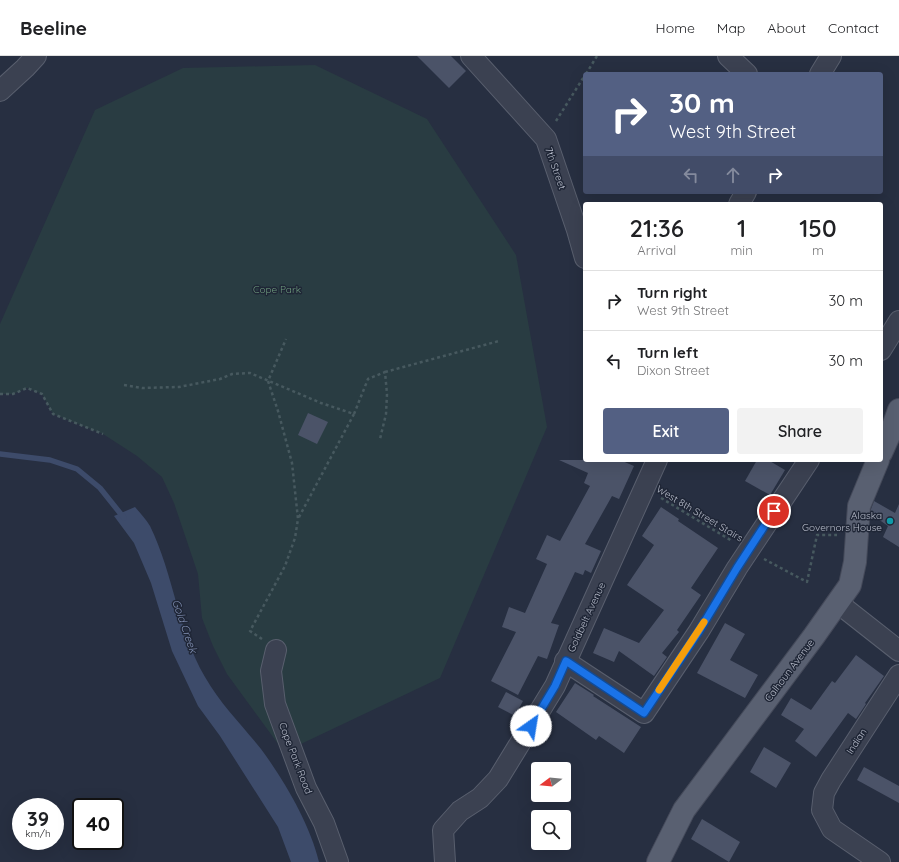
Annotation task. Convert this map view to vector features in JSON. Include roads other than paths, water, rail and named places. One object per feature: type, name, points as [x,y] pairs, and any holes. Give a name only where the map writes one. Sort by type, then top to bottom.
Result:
[{"type":"main road","points":[[883,449],[897,421]]},
{"type":"main road","name":"Calhoun Avenue","points":[[658,862],[684,810],[850,585],[855,562],[859,506],[877,462]]},
{"type":"street","points":[[0,91],[36,56]]},
{"type":"street","name":"7th Street","points":[[471,56],[546,139],[583,251]]},
{"type":"street","points":[[728,56],[745,72]]},
{"type":"street","points":[[821,72],[831,56]]},
{"type":"street","points":[[883,347],[899,321]]},
{"type":"street","name":"Goldbelt Avenue","points":[[445,862],[443,830],[460,811],[480,798],[498,779],[555,686],[656,462]]},
{"type":"street","points":[[566,661],[644,713],[699,631],[748,550],[808,462]]},
{"type":"street","points":[[838,603],[899,650]]},
{"type":"street","name":"Cope Park Road","points":[[270,646],[271,671],[276,704],[306,788],[324,823],[338,862]]},
{"type":"street","name":"Indian","points":[[880,862],[832,829],[822,810],[824,792],[899,675]]},
{"type":"water","points":[[135,507],[150,526],[158,545],[188,641],[205,677],[218,697],[261,749],[287,788],[303,818],[319,862],[291,862],[278,827],[220,736],[198,706],[172,651],[151,583],[134,543],[114,516]]},
{"type":"waterway","name":"Gold Creek","points":[[0,454],[50,460],[77,469],[100,488],[124,518]]},
{"type":"place","name":"Alaska Governors House","points":[[890,521]]},
{"type":"park label","name":"Cope Park","points":[[277,289]]}]
